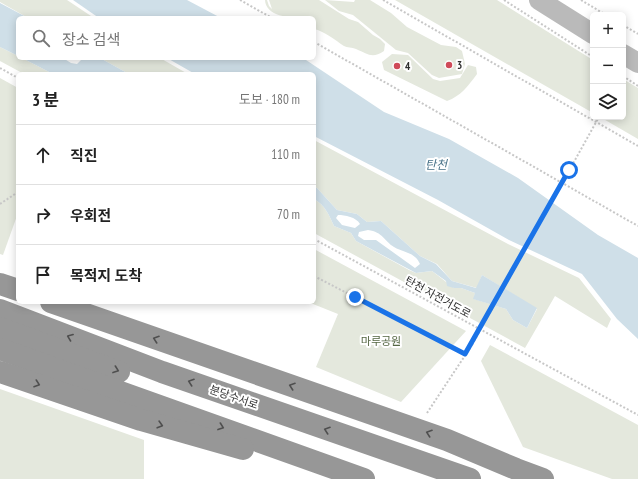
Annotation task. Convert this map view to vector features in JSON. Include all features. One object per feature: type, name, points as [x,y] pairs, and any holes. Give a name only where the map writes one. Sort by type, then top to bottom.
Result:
[{"type":"highway","points":[[0,284],[16,289]]},
{"type":"highway","points":[[57,304],[447,440],[516,470],[544,479]]},
{"type":"highway","name":"분당수서로","points":[[0,310],[162,372],[470,479]]},
{"type":"highway","name":"분당수서로","points":[[0,328],[158,386],[427,479]]},
{"type":"highway","points":[[0,349],[364,479]]},
{"type":"highway","points":[[0,372],[141,420],[345,479]]},
{"type":"highway","points":[[376,447],[434,450],[496,468],[516,470]]},
{"type":"main road","points":[[539,0],[590,32]]},
{"type":"main road","points":[[626,56],[638,63]]},
{"type":"path","points":[[240,0],[268,16]]},
{"type":"path","points":[[383,0],[638,146]]},
{"type":"path","points":[[504,0],[590,55]]},
{"type":"path","points":[[581,0],[601,12]]},
{"type":"path","points":[[626,27],[638,34]]},
{"type":"path","points":[[316,43],[638,226]]},
{"type":"path","points":[[0,68],[16,77]]},
{"type":"path","points":[[626,78],[638,86]]},
{"type":"path","points":[[427,413],[472,345],[597,120]]},
{"type":"path","points":[[0,204],[16,193]]},
{"type":"path","name":"탄천 자전거도로","points":[[316,240],[638,415]]},
{"type":"path","points":[[316,277],[465,354]]},
{"type":"green space","points":[[0,0],[67,0],[91,16],[24,16],[0,2]]},
{"type":"green space","points":[[265,0],[267,0],[272,9],[269,0],[319,0],[349,19],[358,22],[380,39],[385,44],[384,51],[376,55],[370,55],[354,48],[345,47],[326,34],[316,30],[316,16],[285,16],[271,11],[267,7]]},
{"type":"green space","points":[[325,0],[354,2],[355,0],[370,0],[391,13],[407,27],[441,45],[456,47],[462,51],[465,64],[462,74],[439,78],[432,75],[408,53],[396,50],[353,15],[339,11]]},
{"type":"green space","points":[[395,0],[497,0],[590,58],[590,111]]},
{"type":"green space","points":[[0,47],[16,55],[16,60],[26,60],[49,72],[20,72],[0,61]]},
{"type":"green space","points":[[392,54],[408,55],[433,79],[440,81],[460,78],[468,65],[476,67],[477,74],[460,93],[447,101],[384,70],[382,62]]},
{"type":"green space","points":[[104,60],[164,60],[184,72],[125,72]]},
{"type":"green space","points":[[0,78],[16,87],[16,219],[3,255],[0,254]]},
{"type":"green space","points":[[626,81],[638,88],[638,139],[605,120],[626,120]]},
{"type":"green space","points":[[316,141],[508,244],[579,278],[611,319],[607,328],[555,296],[525,348],[316,234],[316,200],[324,207],[334,226],[351,233],[356,241],[409,270],[416,273],[432,271],[454,288],[461,288],[475,293],[474,299],[506,309],[513,320],[527,328],[537,309],[482,275],[477,288],[452,281],[437,264],[420,256],[381,221],[367,222],[357,214],[337,210],[317,188]]},
{"type":"green space","name":"마루공원","points":[[316,250],[466,331],[401,402],[316,367],[338,314],[313,304],[316,304]]},
{"type":"green space","points":[[490,345],[638,425],[638,479],[612,479],[523,447],[481,361]]},
{"type":"green space","points":[[0,389],[144,440],[144,479],[0,479]]},
{"type":"water","points":[[73,0],[187,0],[217,16],[96,16]]},
{"type":"water","points":[[0,3],[24,16],[16,16],[16,55],[0,47]]},
{"type":"water","points":[[26,60],[66,60],[77,64],[81,60],[104,60],[125,72],[49,72]]},
{"type":"water","name":"탄천","points":[[170,60],[306,60],[384,112],[449,139],[518,178],[598,235],[638,258],[638,339],[617,319],[582,274],[509,240],[438,200],[316,137],[316,72],[192,72]]},
{"type":"water","points":[[316,188],[337,210],[357,214],[367,222],[381,221],[420,256],[436,264],[452,281],[476,288],[482,275],[537,308],[527,328],[513,320],[506,309],[473,299],[475,293],[461,288],[447,286],[446,281],[432,271],[416,273],[356,241],[351,233],[334,226],[324,207],[316,200]],"holes":[[[338,215],[353,218],[360,224],[355,228],[342,225],[336,218]],[[368,230],[373,231],[394,247],[415,257],[420,264],[415,268],[376,240],[364,240],[358,236],[359,232]]]},
{"type":"place","name":"3","points":[[449,65]]},
{"type":"place","name":"4","points":[[397,66]]},
{"type":"route","points":[[355,297],[465,354],[472,345],[569,170]]}]
